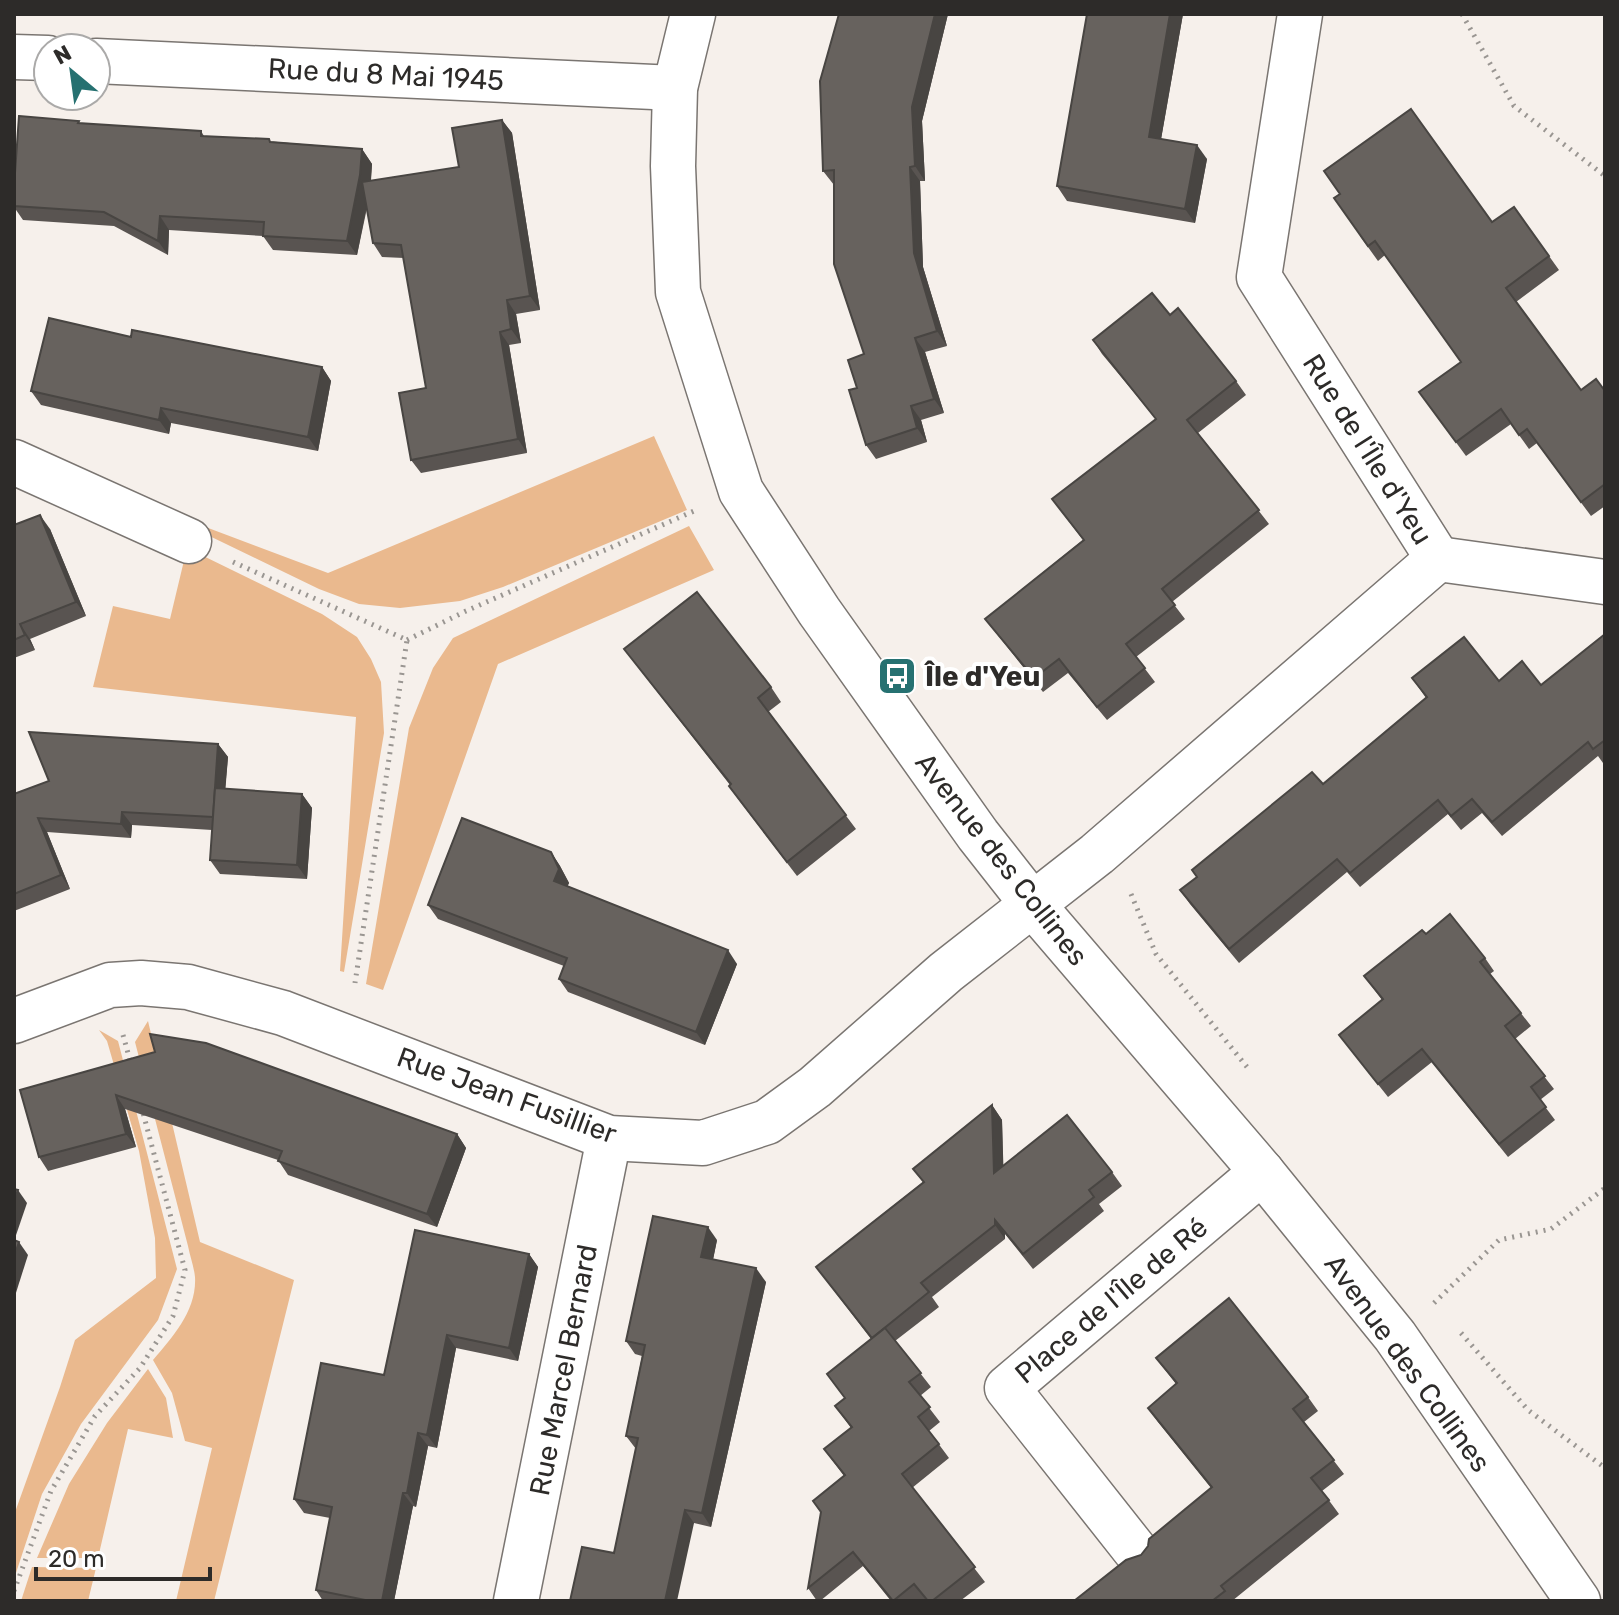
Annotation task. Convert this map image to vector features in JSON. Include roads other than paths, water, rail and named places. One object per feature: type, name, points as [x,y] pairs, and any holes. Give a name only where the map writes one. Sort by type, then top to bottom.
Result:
[{"type":"street","name":"Avenue des Collines","points":[[693,14],[675,88],[673,166],[678,292],[741,491],[819,611],[978,835],[1033,905],[1262,1172],[1395,1336],[1578,1601]]},
{"type":"street","name":"Rue de l'Île d'Yeu","points":[[1033,905],[1097,854],[1438,559],[1259,277],[1300,14]]},
{"type":"street","name":"Rue du 8 Mai 1945","points":[[112,62],[675,88]]},
{"type":"street","points":[[14,462],[189,541]]},
{"type":"street","points":[[1438,559],[1605,582]]},
{"type":"street","name":"Rue Jean Fusillier","points":[[14,1021],[110,985],[141,983],[188,987],[283,1013],[609,1138],[703,1143],[767,1122],[815,1087],[946,972],[1033,905]]},
{"type":"street","name":"Rue Marcel Bernard","points":[[516,1601],[609,1138]]},
{"type":"street","name":"Place de l'Île de Ré","points":[[1135,1550],[1007,1388],[1262,1172]]},
{"type":"place","name":"Île d'Yeu","points":[[897,676]]}]
